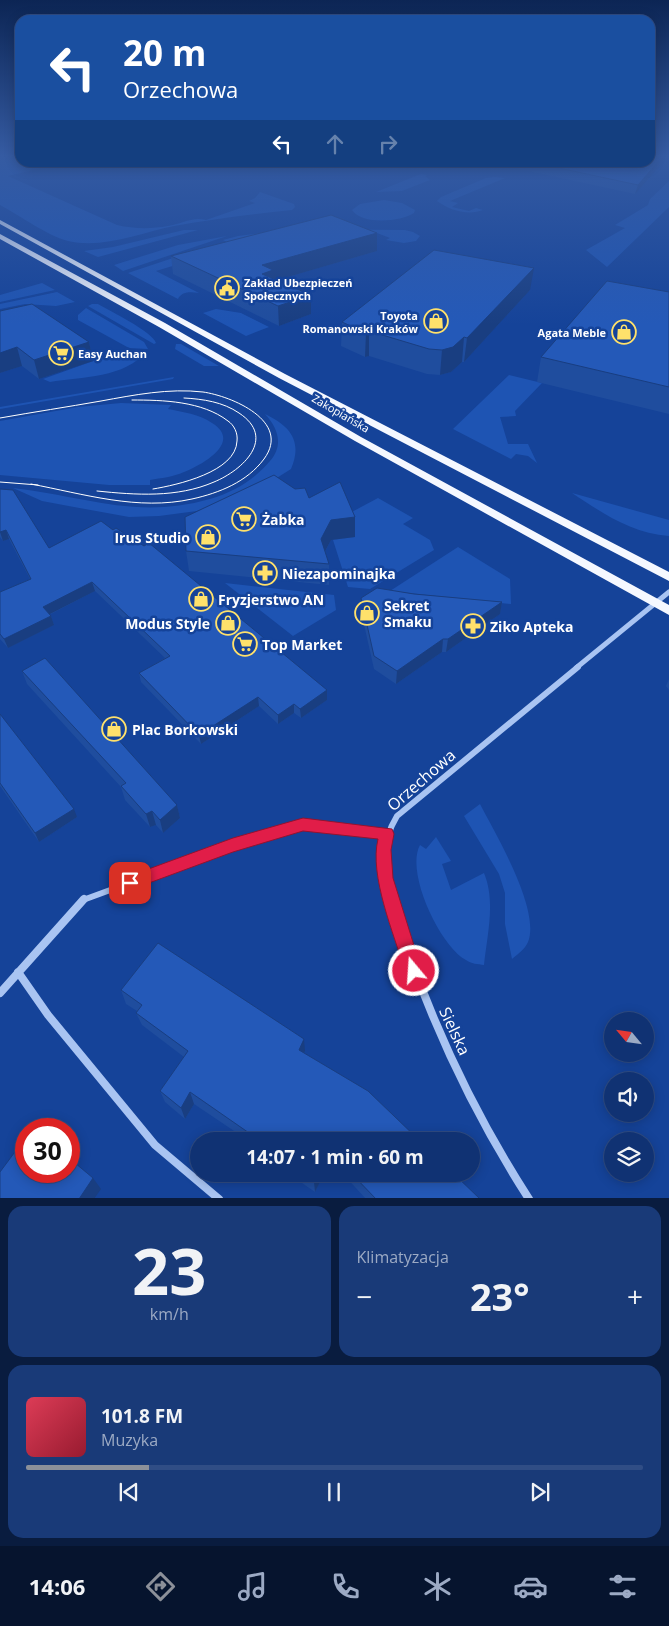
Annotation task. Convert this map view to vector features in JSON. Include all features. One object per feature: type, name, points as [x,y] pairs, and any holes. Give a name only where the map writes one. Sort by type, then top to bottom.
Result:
[{"type":"main road","name":"Zakopiańska","points":[[0,222],[282,376],[669,577]]},
{"type":"main road","name":"Zakopiańska","points":[[0,236],[162,325],[358,439],[669,611]]},
{"type":"street","name":"Orzechowa","points":[[387,834],[397,816],[414,801],[669,592]]},
{"type":"street","points":[[0,993],[84,899],[233,845],[303,825],[387,834]]},
{"type":"street","name":"Sielska","points":[[387,834],[383,850],[385,878],[418,985],[450,1058],[502,1154],[529,1198]]},
{"type":"street","points":[[18,972],[48,1015],[155,1145],[219,1198]]},
{"type":"shaded area","points":[[13,213],[90,213],[117,225],[155,228],[192,220],[206,220],[226,213],[268,213],[174,226],[108,242],[95,243],[68,241],[42,230]]},
{"type":"shaded area","points":[[355,213],[414,213],[391,220],[372,220]]},
{"type":"shaded area","points":[[635,213],[663,213],[607,267],[586,250],[625,228],[615,225]]},
{"type":"shaded area","points":[[293,229],[405,230],[420,236],[416,241],[404,243],[386,240],[390,238],[377,233],[233,245],[223,240],[238,236]]},
{"type":"shaded area","points":[[184,230],[198,230],[98,257],[84,251],[113,247]]},
{"type":"shaded area","points":[[227,236],[123,271],[114,265],[178,245]]},
{"type":"shaded area","points":[[188,253],[199,258],[156,271],[199,293],[184,293],[178,299],[128,273]]},
{"type":"shaded area","points":[[42,283],[55,290],[0,302],[0,295]]},
{"type":"shaded area","points":[[57,292],[75,302],[56,306],[25,304],[0,309],[0,304]]},
{"type":"shaded area","points":[[98,304],[130,322],[147,333],[156,343],[154,344],[88,306]]},
{"type":"shaded area","points":[[86,308],[144,342],[148,349],[129,348],[78,320],[78,315]]},
{"type":"shaded area","points":[[216,309],[241,313],[269,327],[246,336],[203,313]]},
{"type":"shaded area","points":[[176,344],[181,344],[219,366],[204,366],[175,349]]},
{"type":"shaded area","points":[[124,350],[146,351],[127,367],[102,375],[50,382],[43,379]]},
{"type":"shaded area","points":[[509,375],[542,383],[515,411],[516,416],[500,417],[508,444],[528,444],[537,463],[528,456],[516,454],[511,459],[453,429]]},
{"type":"shaded area","points":[[174,377],[173,379],[0,409],[0,407]]},
{"type":"shaded area","points":[[121,403],[171,405],[168,409],[202,417],[220,430],[223,438],[222,445],[209,458],[192,469],[176,475],[150,480],[150,485],[109,485],[0,475],[0,421],[78,407]]},
{"type":"shaded area","points":[[265,414],[287,429],[295,442],[296,450],[291,469],[264,486],[212,509],[159,516],[129,517],[42,501],[13,488],[134,507],[183,505],[210,499],[227,493],[250,480],[264,468],[274,455],[277,449],[278,437],[270,419]]},
{"type":"shaded area","points":[[572,493],[669,520],[669,536],[630,527]]},
{"type":"shaded area","points":[[378,498],[413,518],[403,524],[430,540],[434,550],[370,589],[348,587],[333,540],[348,514]]},
{"type":"shaded area","points":[[458,547],[510,579],[511,604],[390,591]]},
{"type":"shaded area","points":[[225,583],[334,595],[336,610],[293,636]]},
{"type":"shaded area","points":[[480,804],[514,872],[528,911],[530,928],[528,942],[512,959],[505,924],[505,893],[499,874],[464,816]]},
{"type":"shaded area","points":[[436,837],[451,861],[442,864],[451,890],[484,873],[488,884],[490,907],[484,965],[470,962],[456,952],[436,925],[421,890],[417,872],[417,857],[420,845],[426,849]]},
{"type":"building","points":[[331,215],[377,233],[262,265],[273,270],[262,274],[311,295],[278,306],[171,256]]},
{"type":"building","name":"Toyota Romanowski Kraków","points":[[434,250],[534,268],[467,338],[464,337],[453,347],[442,350],[429,349],[369,331],[366,333],[342,322]]},
{"type":"building","name":"Agata Meble","points":[[607,281],[669,292],[669,387],[541,357]]},
{"type":"building","points":[[32,304],[89,342],[34,360],[17,347],[0,353],[0,311]]},
{"type":"building","points":[[274,475],[295,489],[305,488],[309,498],[340,482],[355,517],[331,520],[321,539],[329,564],[186,551],[185,517]]},
{"type":"building","points":[[0,489],[13,490],[49,548],[101,521],[113,530],[116,528],[144,546],[149,543],[327,690],[300,709],[294,704],[278,715],[258,697],[199,735],[139,673],[170,656],[92,582],[43,607],[51,616],[4,639],[0,634],[0,592],[31,579],[6,530],[0,532]]},
{"type":"building","points":[[377,588],[414,594],[502,602],[397,671],[374,656],[361,598]]},
{"type":"building","points":[[45,658],[177,805],[160,820],[152,811],[146,814],[121,786],[126,783],[22,671]]},
{"type":"building","points":[[0,714],[74,809],[35,833],[0,783]]},
{"type":"building","points":[[158,943],[304,1039],[299,1050],[368,1091],[411,1132],[248,1132],[190,1092],[181,1108],[160,1091],[188,1051],[136,1013],[142,1005],[121,990]]},
{"type":"building","points":[[15,1152],[15,1183],[80,1183],[80,1167],[93,1178],[80,1198],[0,1198],[0,1172]]},
{"type":"building","points":[[360,1182],[462,1182],[479,1198],[375,1198]]},
{"type":"tram line","points":[[0,418],[139,394],[190,391],[215,394],[242,405],[264,422],[270,433],[271,445],[264,459],[249,474],[222,490],[192,499],[152,503],[131,502],[111,500],[35,485]]},
{"type":"tram line","points":[[97,491],[127,494],[186,491],[225,477],[245,461],[252,452],[255,443],[255,433],[250,423],[239,413],[226,406],[206,400],[184,398]]},
{"type":"tram line","points":[[132,400],[169,401],[206,409],[218,414],[230,423],[237,435],[234,452],[227,461],[216,469],[190,480],[153,489]]},
{"type":"tram line","points":[[0,482],[35,485]]},
{"type":"place","name":"Zakład Ubezpieczeń Społecznych","points":[[227,288]]},
{"type":"place","name":"Toyota Romanowski Kraków","points":[[436,321]]},
{"type":"place","name":"Agata Meble","points":[[624,332]]},
{"type":"place","name":"Easy Auchan","points":[[61,353]]},
{"type":"place","name":"Żabka","points":[[244,519]]},
{"type":"place","name":"Irus Studio","points":[[208,537]]},
{"type":"place","name":"Niezapominajka","points":[[265,573]]},
{"type":"place","name":"Fryzjerstwo AN","points":[[201,599]]},
{"type":"place","name":"Sekret Smaku","points":[[367,613]]},
{"type":"place","name":"Modus Style","points":[[228,623]]},
{"type":"place","name":"Ziko Apteka","points":[[473,626]]},
{"type":"place","name":"Top Market","points":[[245,644]]},
{"type":"place","name":"Plac Borkowski","points":[[114,729]]},
{"type":"route","points":[[130,883],[233,845],[303,825],[387,834],[383,850],[385,878],[414,971]]}]
